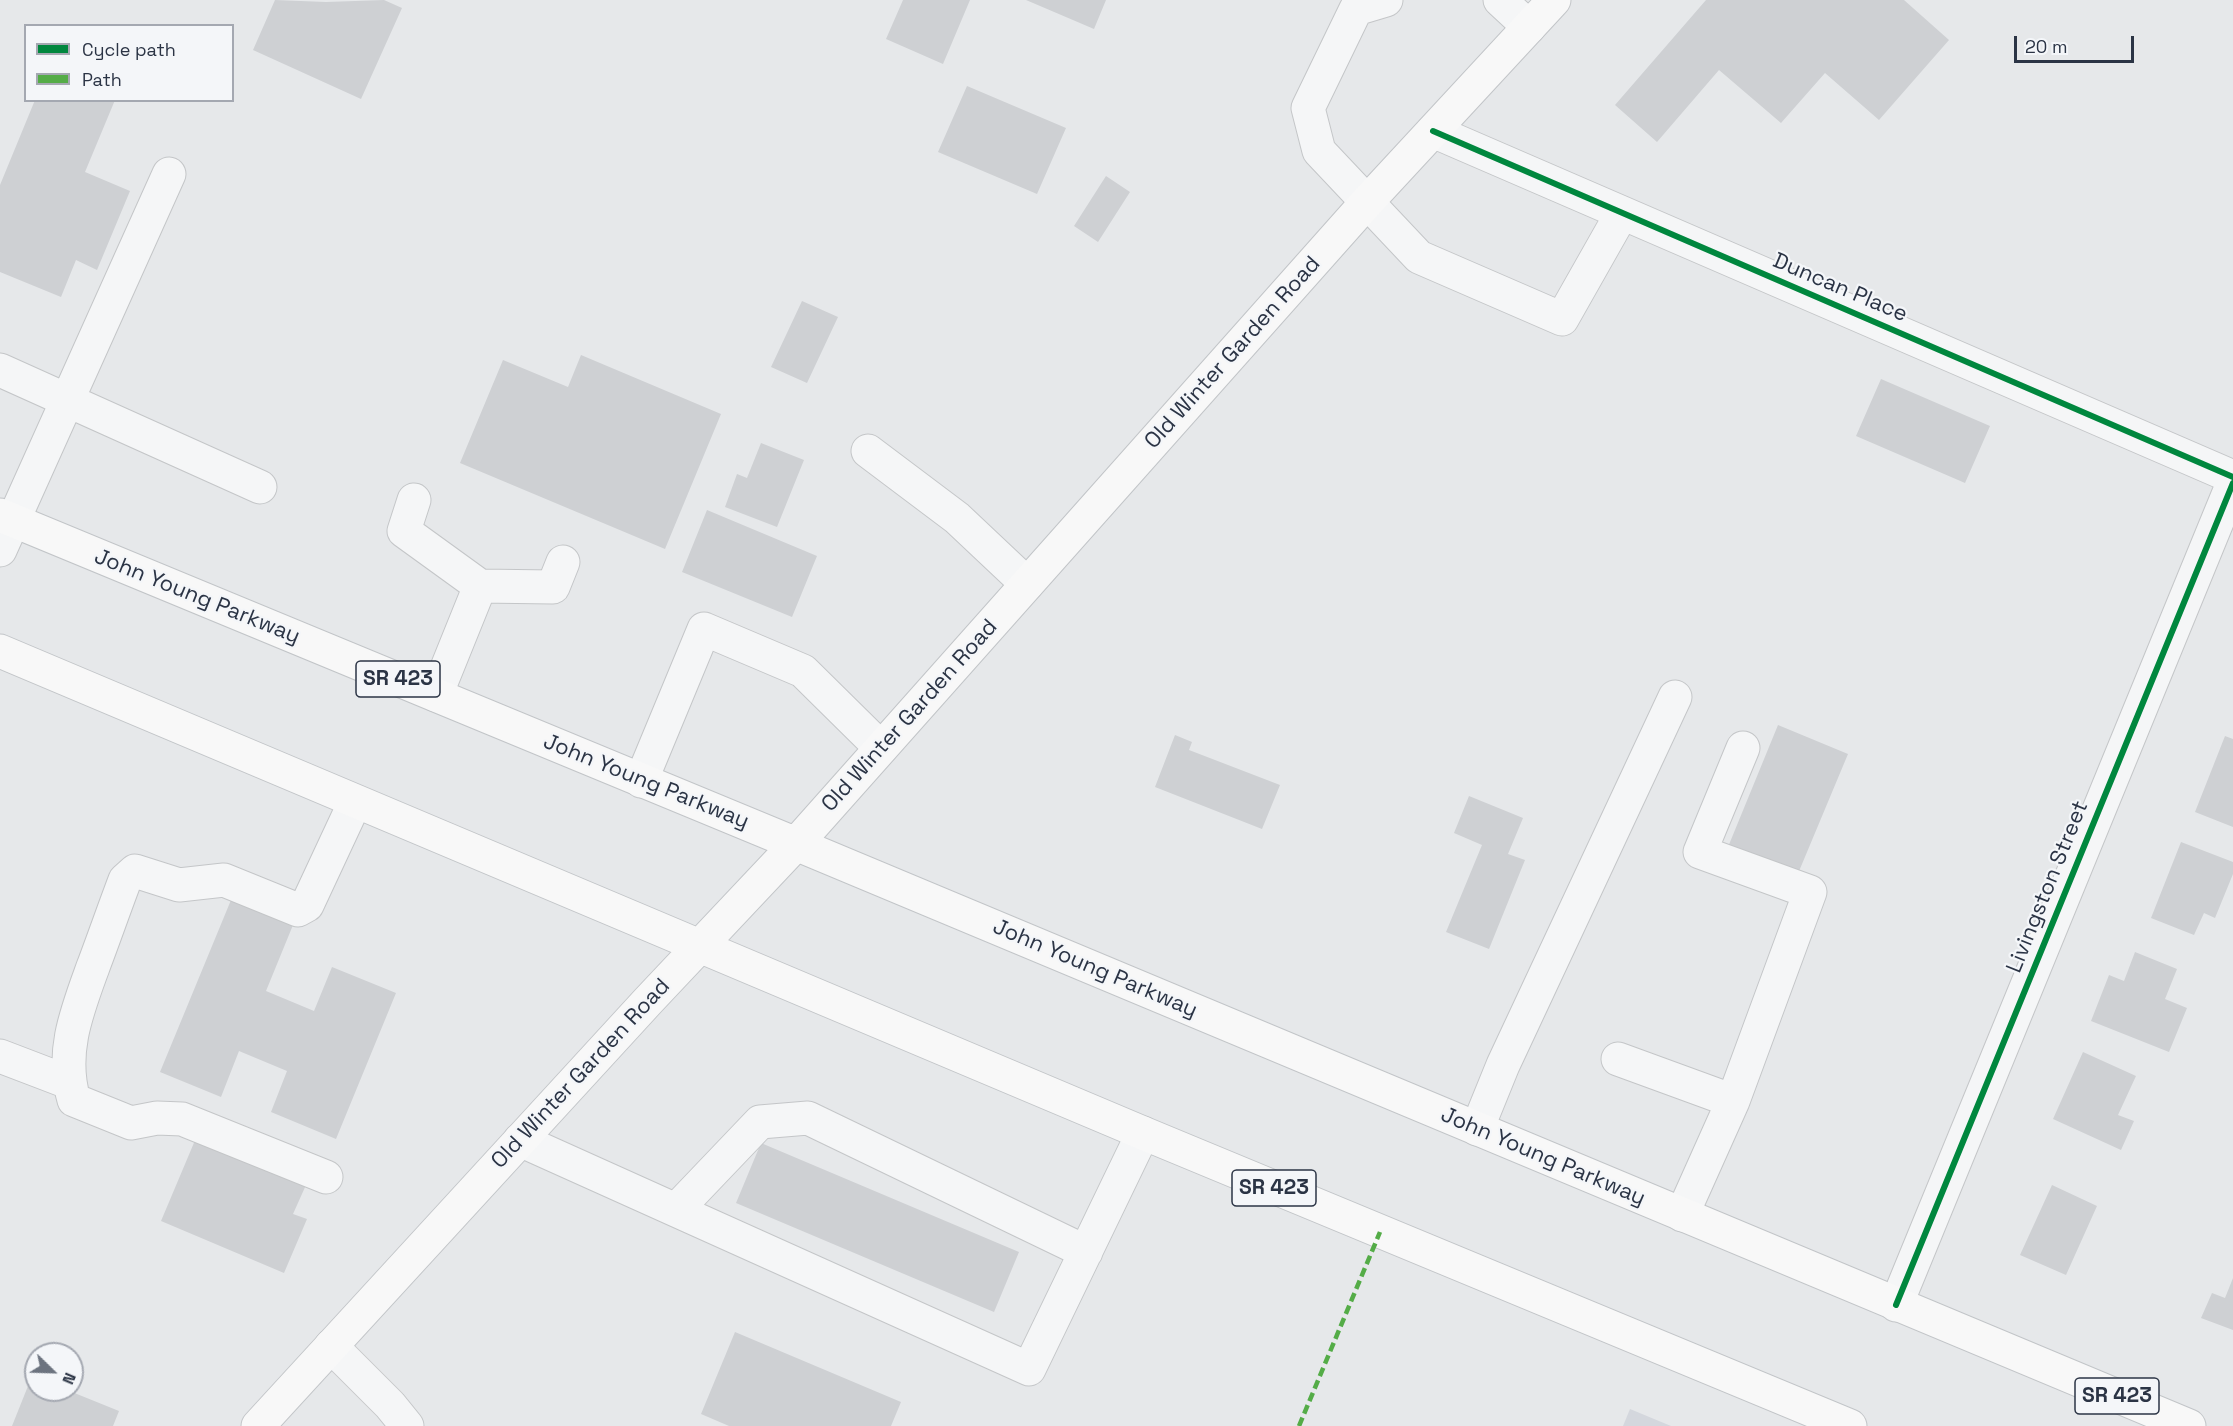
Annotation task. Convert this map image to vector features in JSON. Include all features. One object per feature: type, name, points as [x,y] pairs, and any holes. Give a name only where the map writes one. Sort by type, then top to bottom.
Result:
[{"type":"main road","name":"Old Winter Garden Road","points":[[258,1426],[796,844],[1368,202],[1554,0]]},
{"type":"main road","name":"John Young Parkway","points":[[7,518],[796,844],[2189,1426]]},
{"type":"main road","name":"SR 423","points":[[0,651],[699,947],[1850,1426]]},
{"type":"street","points":[[1386,0],[1356,9],[1308,108],[1319,151],[1419,257],[1562,320],[1622,213]]},
{"type":"street","points":[[1500,0],[1529,27]]},
{"type":"street","name":"Duncan Place","points":[[1433,131],[2233,477]]},
{"type":"street","points":[[0,550],[7,518],[67,400],[170,174]]},
{"type":"street","points":[[0,370],[260,487]]},
{"type":"street","points":[[868,451],[957,518],[1027,585]]},
{"type":"street","name":"Livingston Street","points":[[1896,1305],[2233,483]]},
{"type":"street","points":[[414,500],[404,531],[480,586],[553,587],[563,562]]},
{"type":"street","points":[[435,695],[480,586]]},
{"type":"street","points":[[641,780],[704,629],[803,671],[881,748]]},
{"type":"street","points":[[1477,1129],[1503,1065],[1676,697]]},
{"type":"street","points":[[1682,1215],[1733,1101],[1810,892],[1700,852],[1743,748]]},
{"type":"street","points":[[326,1177],[182,1119],[157,1119],[131,1123],[74,1100],[68,1082],[70,1038],[125,880],[135,871],[179,885],[224,880],[298,910],[308,905],[355,802]]},
{"type":"street","points":[[0,1056],[68,1082]]},
{"type":"street","points":[[1618,1059],[1733,1101]]},
{"type":"street","points":[[676,1210],[760,1122],[808,1118],[1086,1252]]},
{"type":"street","points":[[520,1140],[1029,1369],[1143,1133]]},
{"type":"street","points":[[331,1346],[390,1405],[407,1426]]},
{"type":"shaded area","points":[[1630,1409],[1671,1426],[1623,1426]]},
{"type":"building","points":[[275,0],[326,2],[384,0],[402,8],[361,99],[253,50]]},
{"type":"building","points":[[903,0],[970,0],[943,64],[886,39]]},
{"type":"building","points":[[1026,0],[1106,0],[1094,29]]},
{"type":"building","points":[[1706,0],[1904,0],[1949,40],[1879,120],[1825,73],[1781,123],[1719,70],[1657,142],[1615,105]]},
{"type":"building","points":[[967,86],[1066,128],[1037,194],[938,152]]},
{"type":"building","points":[[34,102],[114,102],[85,172],[130,191],[97,270],[76,260],[61,297],[0,272],[0,185]]},
{"type":"building","points":[[1106,176],[1130,192],[1098,242],[1074,226]]},
{"type":"building","points":[[802,301],[838,317],[807,383],[771,367]]},
{"type":"building","points":[[581,355],[721,414],[665,549],[460,463],[503,360],[568,387]]},
{"type":"building","points":[[1881,379],[1990,426],[1965,483],[1856,436]]},
{"type":"building","points":[[761,443],[804,460],[777,527],[725,507],[737,474],[747,478]]},
{"type":"building","points":[[707,510],[817,556],[792,617],[682,572]]},
{"type":"building","points":[[1778,725],[1848,754],[1797,876],[1728,847]]},
{"type":"building","points":[[1175,735],[1192,742],[1189,750],[1280,785],[1262,829],[1155,787]]},
{"type":"building","points":[[2225,736],[2233,739],[2233,827],[2195,812]]},
{"type":"building","points":[[1469,796],[1523,818],[1508,854],[1525,860],[1489,949],[1446,932],[1482,845],[1454,833]]},
{"type":"building","points":[[2181,842],[2233,862],[2233,874],[2215,918],[2204,913],[2194,935],[2151,918]]},
{"type":"building","points":[[231,900],[293,925],[266,991],[314,1011],[332,967],[396,993],[336,1139],[271,1112],[287,1071],[239,1051],[221,1097],[160,1072]]},
{"type":"building","points":[[2135,952],[2177,969],[2165,999],[2187,1008],[2169,1052],[2091,1021],[2109,975],[2124,981]]},
{"type":"building","points":[[2083,1052],[2136,1076],[2118,1115],[2134,1121],[2121,1150],[2053,1119]]},
{"type":"building","points":[[196,1138],[306,1185],[293,1214],[307,1219],[284,1273],[161,1221]]},
{"type":"building","points":[[761,1143],[1019,1252],[994,1312],[736,1203]]},
{"type":"building","points":[[2052,1185],[2097,1206],[2066,1275],[2020,1255]]},
{"type":"building","points":[[2233,1278],[2233,1330],[2201,1318],[2212,1293],[2225,1298]]},
{"type":"building","points":[[735,1332],[901,1402],[891,1426],[729,1426],[701,1414]]},
{"type":"building","points":[[24,1396],[24,1402],[84,1402],[84,1397],[119,1411],[113,1426],[12,1426]]},
{"type":"marked path","points":[[1299,1426],[1380,1232]]},
{"type":"cycle path","points":[[1433,131],[2233,477]]},
{"type":"cycle path","points":[[1896,1305],[2233,483]]}]
